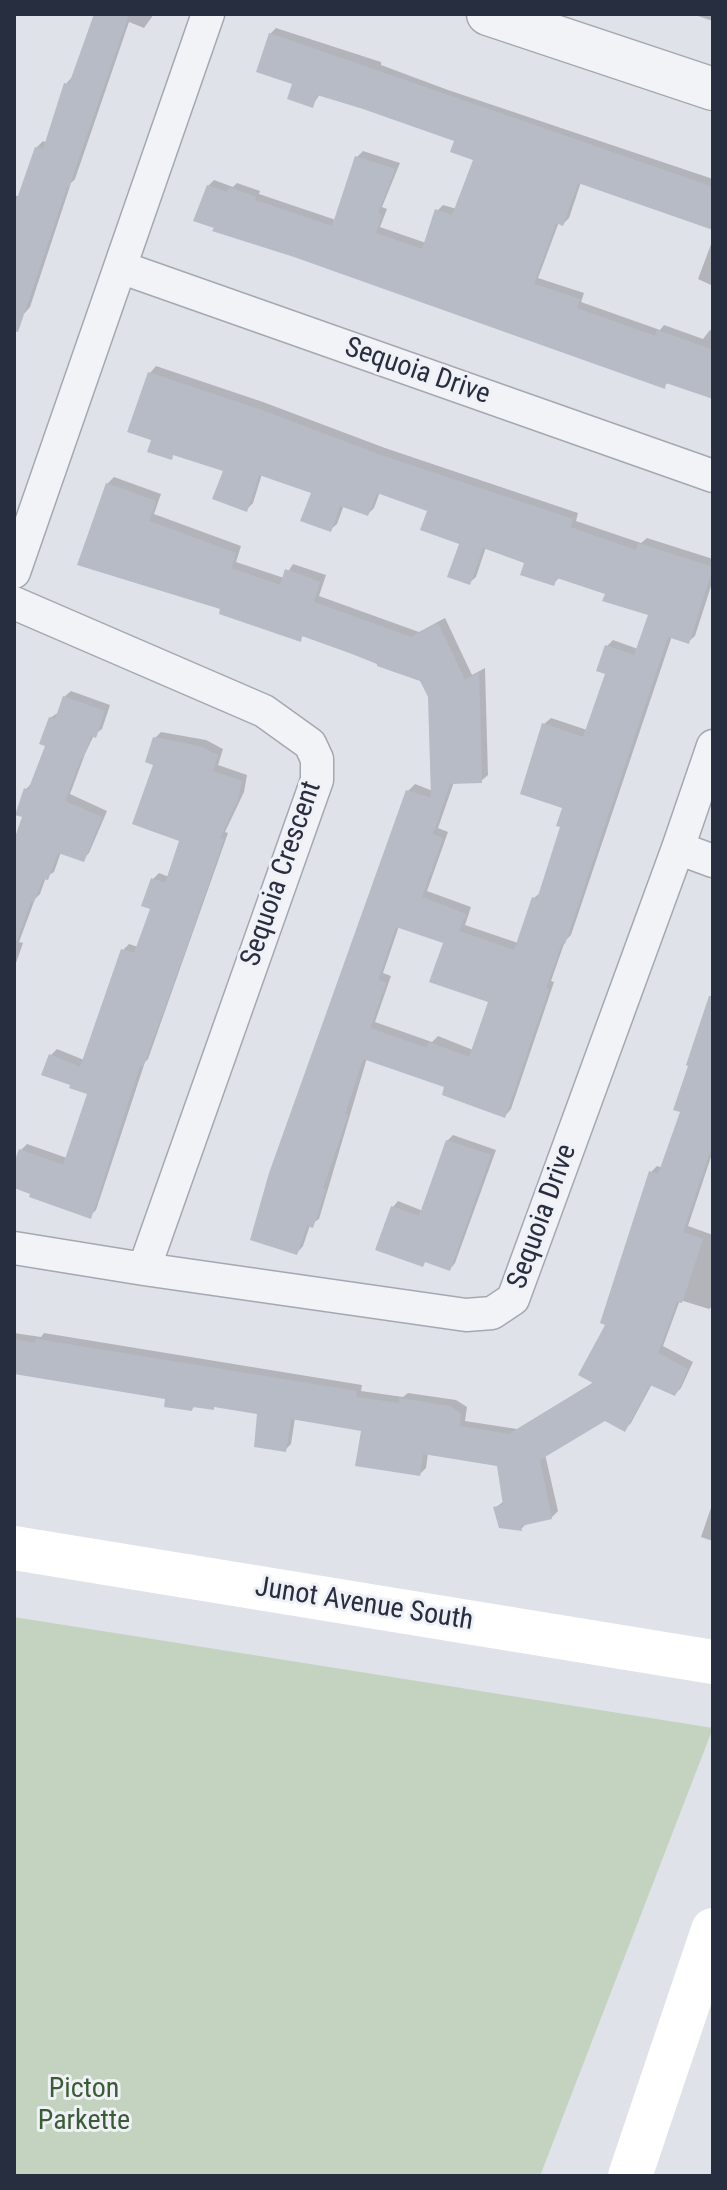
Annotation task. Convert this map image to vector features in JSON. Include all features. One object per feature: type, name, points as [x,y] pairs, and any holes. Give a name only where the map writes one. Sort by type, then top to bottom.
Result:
[{"type":"main road","name":"Junot Avenue South","points":[[14,1548],[713,1662]]},
{"type":"main road","points":[[632,2173],[713,1930]]},
{"type":"street","points":[[14,572],[208,14]]},
{"type":"street","points":[[488,14],[713,89]]},
{"type":"street","name":"Sequoia Drive","points":[[120,267],[713,476]]},
{"type":"street","name":"Sequoia Crescent","points":[[14,603],[264,711],[310,744],[317,759],[317,780],[144,1269]]},
{"type":"street","name":"Sequoia Drive","points":[[14,1248],[466,1315],[492,1313],[513,1299],[713,746]]},
{"type":"street","points":[[678,848],[713,861]]},
{"type":"green space","name":"Picton Parkette","points":[[14,1617],[713,1728],[540,2176],[14,2176]]},
{"type":"building","points":[[94,14],[129,14],[18,332],[14,331],[14,207],[35,147],[43,149],[64,83],[69,84]]},
{"type":"building","points":[[269,33],[713,187],[713,230],[578,183],[563,226],[556,223],[534,284],[580,299],[577,308],[655,336],[657,330],[713,350],[713,399],[666,383],[665,389],[294,257],[212,231],[214,228],[193,221],[207,185],[227,192],[229,187],[256,197],[255,200],[332,226],[355,156],[395,169],[378,213],[382,215],[376,233],[422,249],[435,209],[452,215],[473,160],[450,152],[454,141],[317,95],[313,108],[287,99],[292,84],[256,72]]},
{"type":"building","points":[[148,372],[573,519],[570,527],[636,550],[638,543],[713,567],[689,644],[668,637],[565,944],[562,943],[546,988],[549,989],[505,1118],[442,1095],[444,1087],[363,1059],[313,1228],[307,1226],[297,1255],[250,1240],[269,1173],[406,790],[431,798],[428,697],[420,681],[352,654],[302,636],[301,642],[219,614],[220,609],[77,565],[106,483],[156,501],[149,521],[236,553],[231,568],[280,585],[285,569],[320,582],[314,602],[411,637],[438,623],[465,680],[479,672],[482,783],[450,784],[433,834],[443,838],[422,897],[466,914],[459,931],[514,950],[532,897],[537,899],[560,827],[556,826],[562,808],[520,794],[542,723],[583,737],[605,674],[596,671],[605,645],[634,655],[648,615],[602,601],[605,594],[557,578],[554,586],[520,575],[524,563],[483,548],[470,585],[447,577],[459,544],[420,530],[427,511],[377,493],[368,516],[340,506],[331,532],[300,521],[311,493],[259,475],[247,512],[212,499],[223,471],[173,455],[172,460],[147,452],[151,440],[127,432]],"holes":[[[396,927],[443,943],[429,982],[488,1002],[469,1057],[429,1042],[427,1048],[370,1028],[386,983],[378,980]]]},
{"type":"building","points":[[63,696],[105,711],[96,738],[91,736],[81,758],[65,801],[102,817],[84,862],[58,853],[48,880],[43,879],[34,902],[31,901],[17,941],[14,941],[14,840],[22,817],[15,815],[24,788],[28,790],[45,746],[39,744],[49,717],[55,719]]},
{"type":"building","points":[[153,737],[199,746],[218,755],[213,771],[242,781],[238,800],[220,838],[224,839],[187,946],[143,1067],[140,1066],[91,1219],[29,1197],[30,1194],[14,1188],[14,1163],[19,1149],[63,1165],[87,1094],[41,1075],[49,1054],[80,1067],[121,949],[134,953],[150,909],[141,906],[151,878],[165,883],[179,841],[132,824],[153,765],[145,762]]},
{"type":"building","points":[[709,996],[713,996],[713,1143],[683,1232],[703,1239],[682,1303],[677,1302],[658,1353],[688,1369],[675,1396],[650,1385],[625,1432],[605,1421],[540,1460],[552,1519],[521,1526],[522,1531],[499,1528],[493,1507],[503,1505],[497,1466],[423,1454],[420,1476],[355,1466],[361,1431],[291,1419],[286,1452],[254,1447],[257,1414],[214,1407],[214,1410],[193,1407],[192,1411],[164,1407],[165,1399],[14,1374],[14,1339],[35,1343],[36,1339],[357,1391],[356,1397],[399,1403],[399,1398],[450,1406],[461,1414],[460,1426],[509,1434],[593,1383],[578,1375],[605,1325],[600,1323],[649,1171],[658,1174],[680,1112],[673,1110]]},
{"type":"building","points":[[446,1140],[491,1155],[450,1271],[425,1262],[423,1267],[375,1250],[391,1206],[419,1216]]}]
